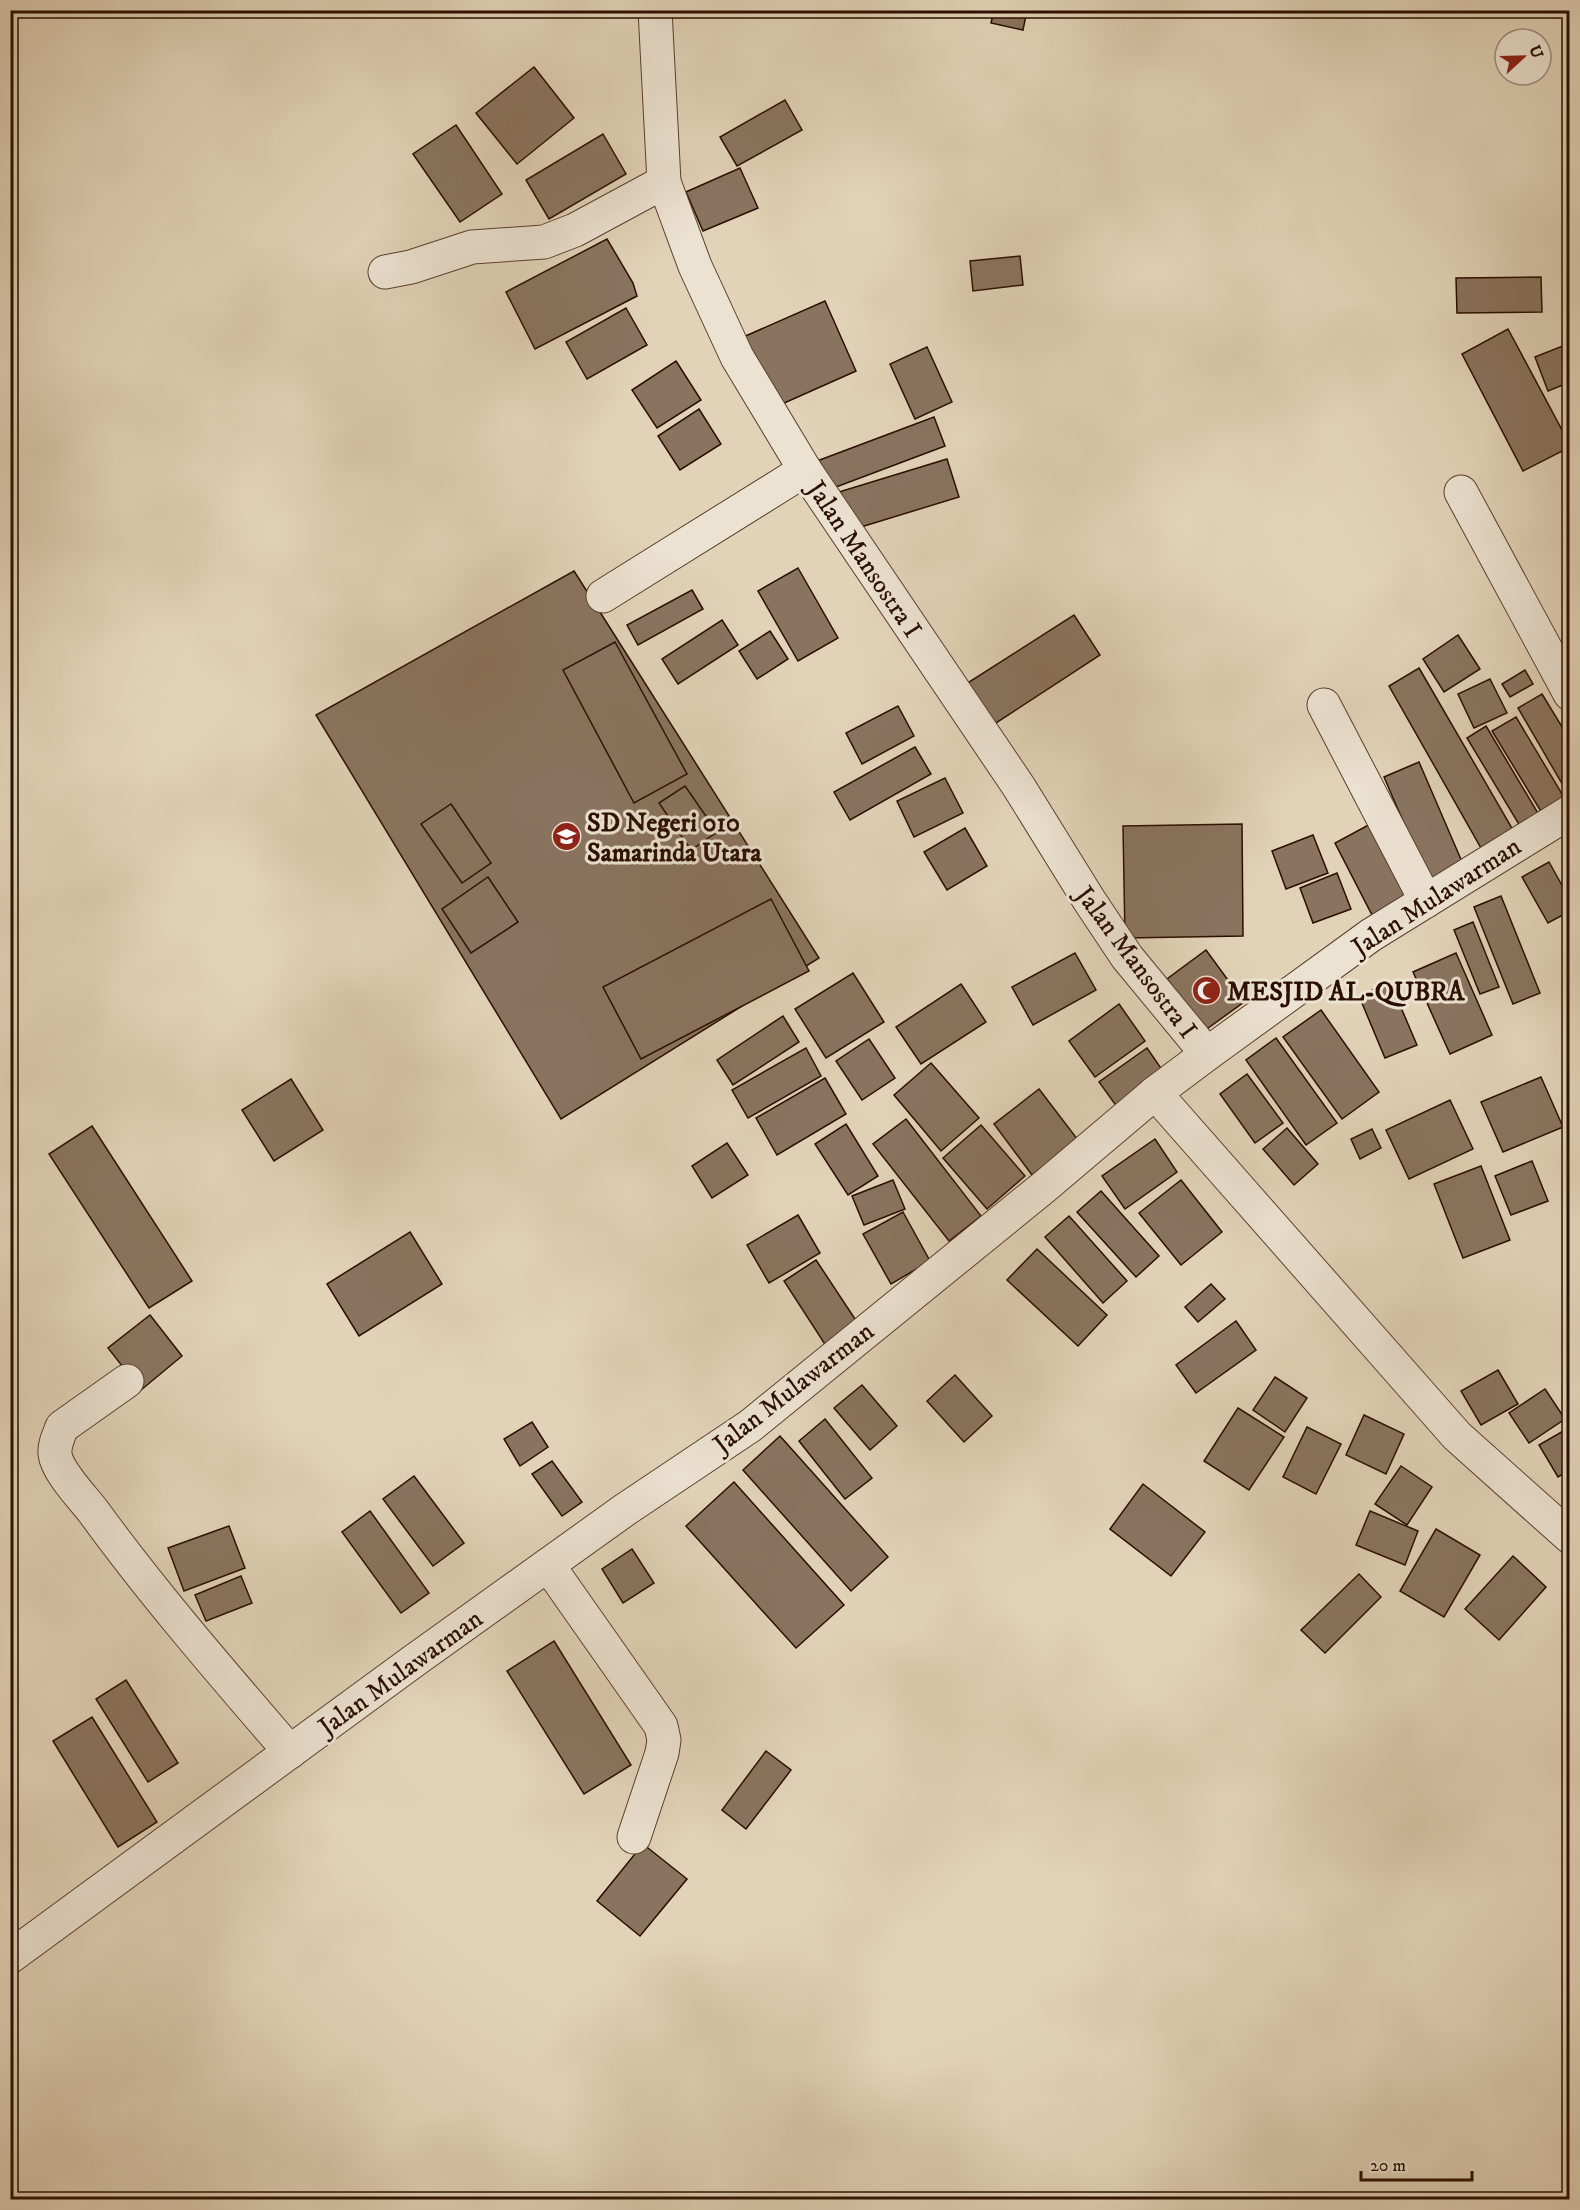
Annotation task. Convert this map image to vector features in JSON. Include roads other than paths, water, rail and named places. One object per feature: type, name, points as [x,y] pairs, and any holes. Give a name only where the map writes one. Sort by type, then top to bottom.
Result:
[{"type":"street","name":"Jalan Mansostra I","points":[[655,10],[664,182],[695,266],[737,357],[805,471],[1019,787],[1127,957],[1207,1053]]},
{"type":"street","points":[[384,272],[411,267],[472,247],[544,242],[575,230],[664,182]]},
{"type":"street","points":[[603,596],[805,471]]},
{"type":"street","points":[[1461,492],[1569,694]]},
{"type":"street","points":[[1324,705],[1426,901]]},
{"type":"street","name":"Jalan Mulawarman","points":[[10,1957],[112,1880],[626,1509],[750,1426],[1044,1187],[1155,1093],[1207,1053],[1371,935],[1569,812]]},
{"type":"street","points":[[1155,1093],[1457,1436],[1569,1537]]},
{"type":"street","points":[[127,1381],[62,1427],[55,1454],[63,1470],[118,1545],[187,1632],[290,1752]]},
{"type":"street","points":[[548,1565],[661,1726],[664,1740],[662,1753],[634,1837]]},
{"type":"place","name":"SD Negeri 010 Samarinda Utara","points":[[566,837]]},
{"type":"place","name":"MESJID AL-QUBRA","points":[[1206,991]]}]
